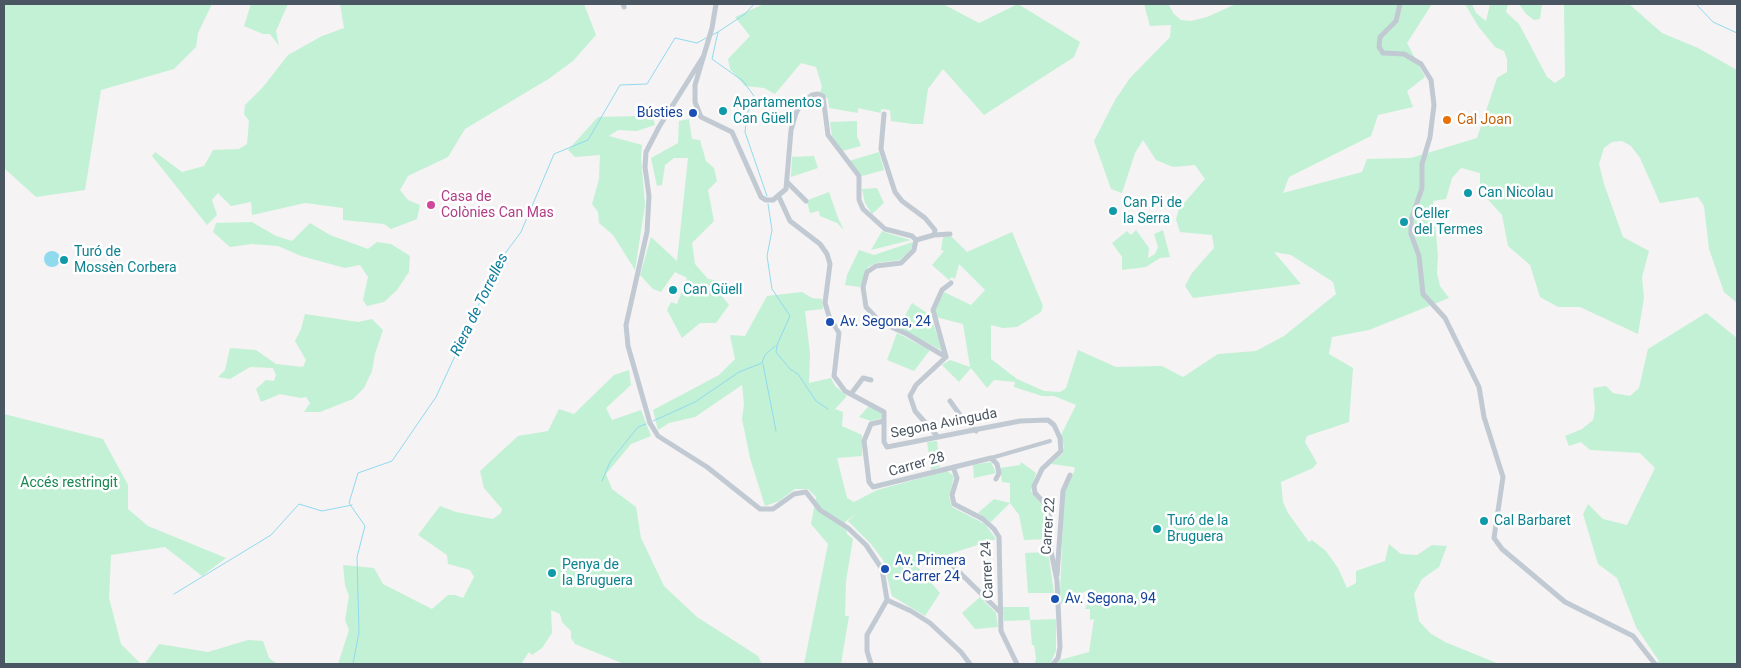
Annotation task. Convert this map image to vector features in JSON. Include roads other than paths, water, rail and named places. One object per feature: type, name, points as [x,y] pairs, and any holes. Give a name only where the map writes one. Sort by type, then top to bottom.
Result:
[{"type":"street","points":[[716,4],[709,40],[702,57],[695,85],[698,113],[704,119],[732,132],[762,198],[771,200],[779,197],[786,189],[792,130],[796,113],[807,98],[814,94],[821,94],[826,104],[828,135],[859,176],[859,200],[863,209],[885,229],[912,236],[916,240]]},
{"type":"street","points":[[1400,4],[1396,21],[1380,37],[1379,47],[1384,53],[1404,54],[1416,59],[1421,64],[1431,80],[1434,105],[1430,137],[1422,164],[1422,188],[1410,225],[1411,234],[1420,261],[1421,286],[1426,297],[1446,318],[1477,381],[1484,417],[1499,462],[1503,482],[1494,538],[1502,549],[1574,608],[1595,615],[1634,636],[1655,664]]},
{"type":"street","points":[[702,57],[649,145],[646,156],[649,196],[647,232],[626,330],[650,423],[658,436],[707,467],[760,509],[772,510],[798,492],[809,494],[820,510],[848,528],[866,545],[882,569],[887,600],[867,635],[867,651],[871,664]]},
{"type":"street","points":[[884,114],[881,149],[895,192],[902,201],[932,224],[936,230],[934,235]]},
{"type":"street","points":[[788,182],[806,201]]},
{"type":"street","name":"Segona Avinguda","points":[[779,197],[790,221],[820,244],[827,254],[830,268],[825,303],[829,316],[839,333],[834,373],[838,384],[851,394],[884,412],[885,445],[890,448],[1013,422],[1042,420],[1052,422],[1056,428],[1061,451],[1042,468],[1036,477],[1034,489],[1048,509],[1050,546],[1057,581],[1060,650],[1054,664]]},
{"type":"street","points":[[916,240],[934,235],[950,234]]},
{"type":"street","points":[[916,240],[914,250],[901,263],[870,269],[863,282],[864,300],[868,310],[877,320],[946,357]]},
{"type":"street","points":[[946,357],[934,310],[942,290],[952,283]]},
{"type":"street","points":[[938,437],[915,411],[910,396],[916,385],[946,357]]},
{"type":"street","points":[[851,394],[863,378],[871,380]]},
{"type":"street","points":[[950,401],[963,419],[976,431]]},
{"type":"street","name":"Carrer 28","points":[[884,421],[871,424],[864,437],[864,454],[872,486],[883,486],[991,458]]},
{"type":"street","points":[[996,479],[998,473],[997,464],[991,458],[1050,441]]},
{"type":"street","name":"Carrer 24","points":[[953,467],[957,478],[952,495],[954,504],[983,519],[994,529],[999,537],[1003,638],[1017,664]]},
{"type":"street","name":"Carrer 22","points":[[1057,581],[1063,495],[1067,479],[1070,475]]},
{"type":"street","points":[[952,561],[953,566],[1001,613]]},
{"type":"street","points":[[887,600],[927,621],[961,652],[970,664]]},
{"type":"water","points":[[49,251],[55,251],[60,256],[58,265],[49,267],[44,262],[44,256]]},
{"type":"waterway","points":[[754,4],[745,14],[718,32],[712,59],[743,81],[754,96],[747,114],[745,132],[767,196]]},
{"type":"waterway","points":[[1696,4],[1713,22],[1737,33]]},
{"type":"waterway","name":"Riera de Torrelles","points":[[712,35],[718,32]]},
{"type":"waterway","name":"Riera de Torrelles","points":[[353,664],[359,632],[357,557],[365,526],[349,503],[358,473],[392,461],[436,397],[498,263],[521,232],[554,154],[588,140],[620,85],[647,84],[675,38],[697,43],[706,38]]},
{"type":"waterway","points":[[768,204],[772,230],[767,256],[772,289],[790,316],[777,345],[776,352],[790,369],[798,374],[816,401],[828,409]]},
{"type":"waterway","points":[[653,421],[695,402],[739,372],[762,363],[765,355],[775,346]]},
{"type":"waterway","points":[[763,364],[776,431]]},
{"type":"waterway","points":[[602,481],[610,462],[638,427],[646,424]]},
{"type":"waterway","points":[[174,594],[271,535],[299,504],[322,511],[352,505]]},
{"type":"place","name":"Apartamentos Can Güell","points":[[723,111]]},
{"type":"place","name":"Bústies","points":[[693,113]]},
{"type":"place","name":"Cal Joan","points":[[1447,120]]},
{"type":"place","name":"Can Nicolau","points":[[1468,193]]},
{"type":"place","name":"Casa de Colònies Can Mas","points":[[431,205]]},
{"type":"place","name":"Can Pi de la Serra","points":[[1113,211]]},
{"type":"place","name":"Celler del Termes","points":[[1404,222]]},
{"type":"place","name":"Turó de Mossèn Corbera","points":[[64,260]]},
{"type":"place","name":"Can Güell","points":[[673,290]]},
{"type":"place","name":"Av. Segona, 24","points":[[830,322]]},
{"type":"place","name":"Cal Barbaret","points":[[1484,521]]},
{"type":"place","name":"Turó de la Bruguera","points":[[1157,529]]},
{"type":"place","name":"Av. Primera - Carrer 24","points":[[885,569]]},
{"type":"place","name":"Penya de la Bruguera","points":[[552,573]]},
{"type":"place","name":"Av. Segona, 94","points":[[1055,599]]},
{"type":"park label","name":"Accés restringit","points":[[69,483]]}]
